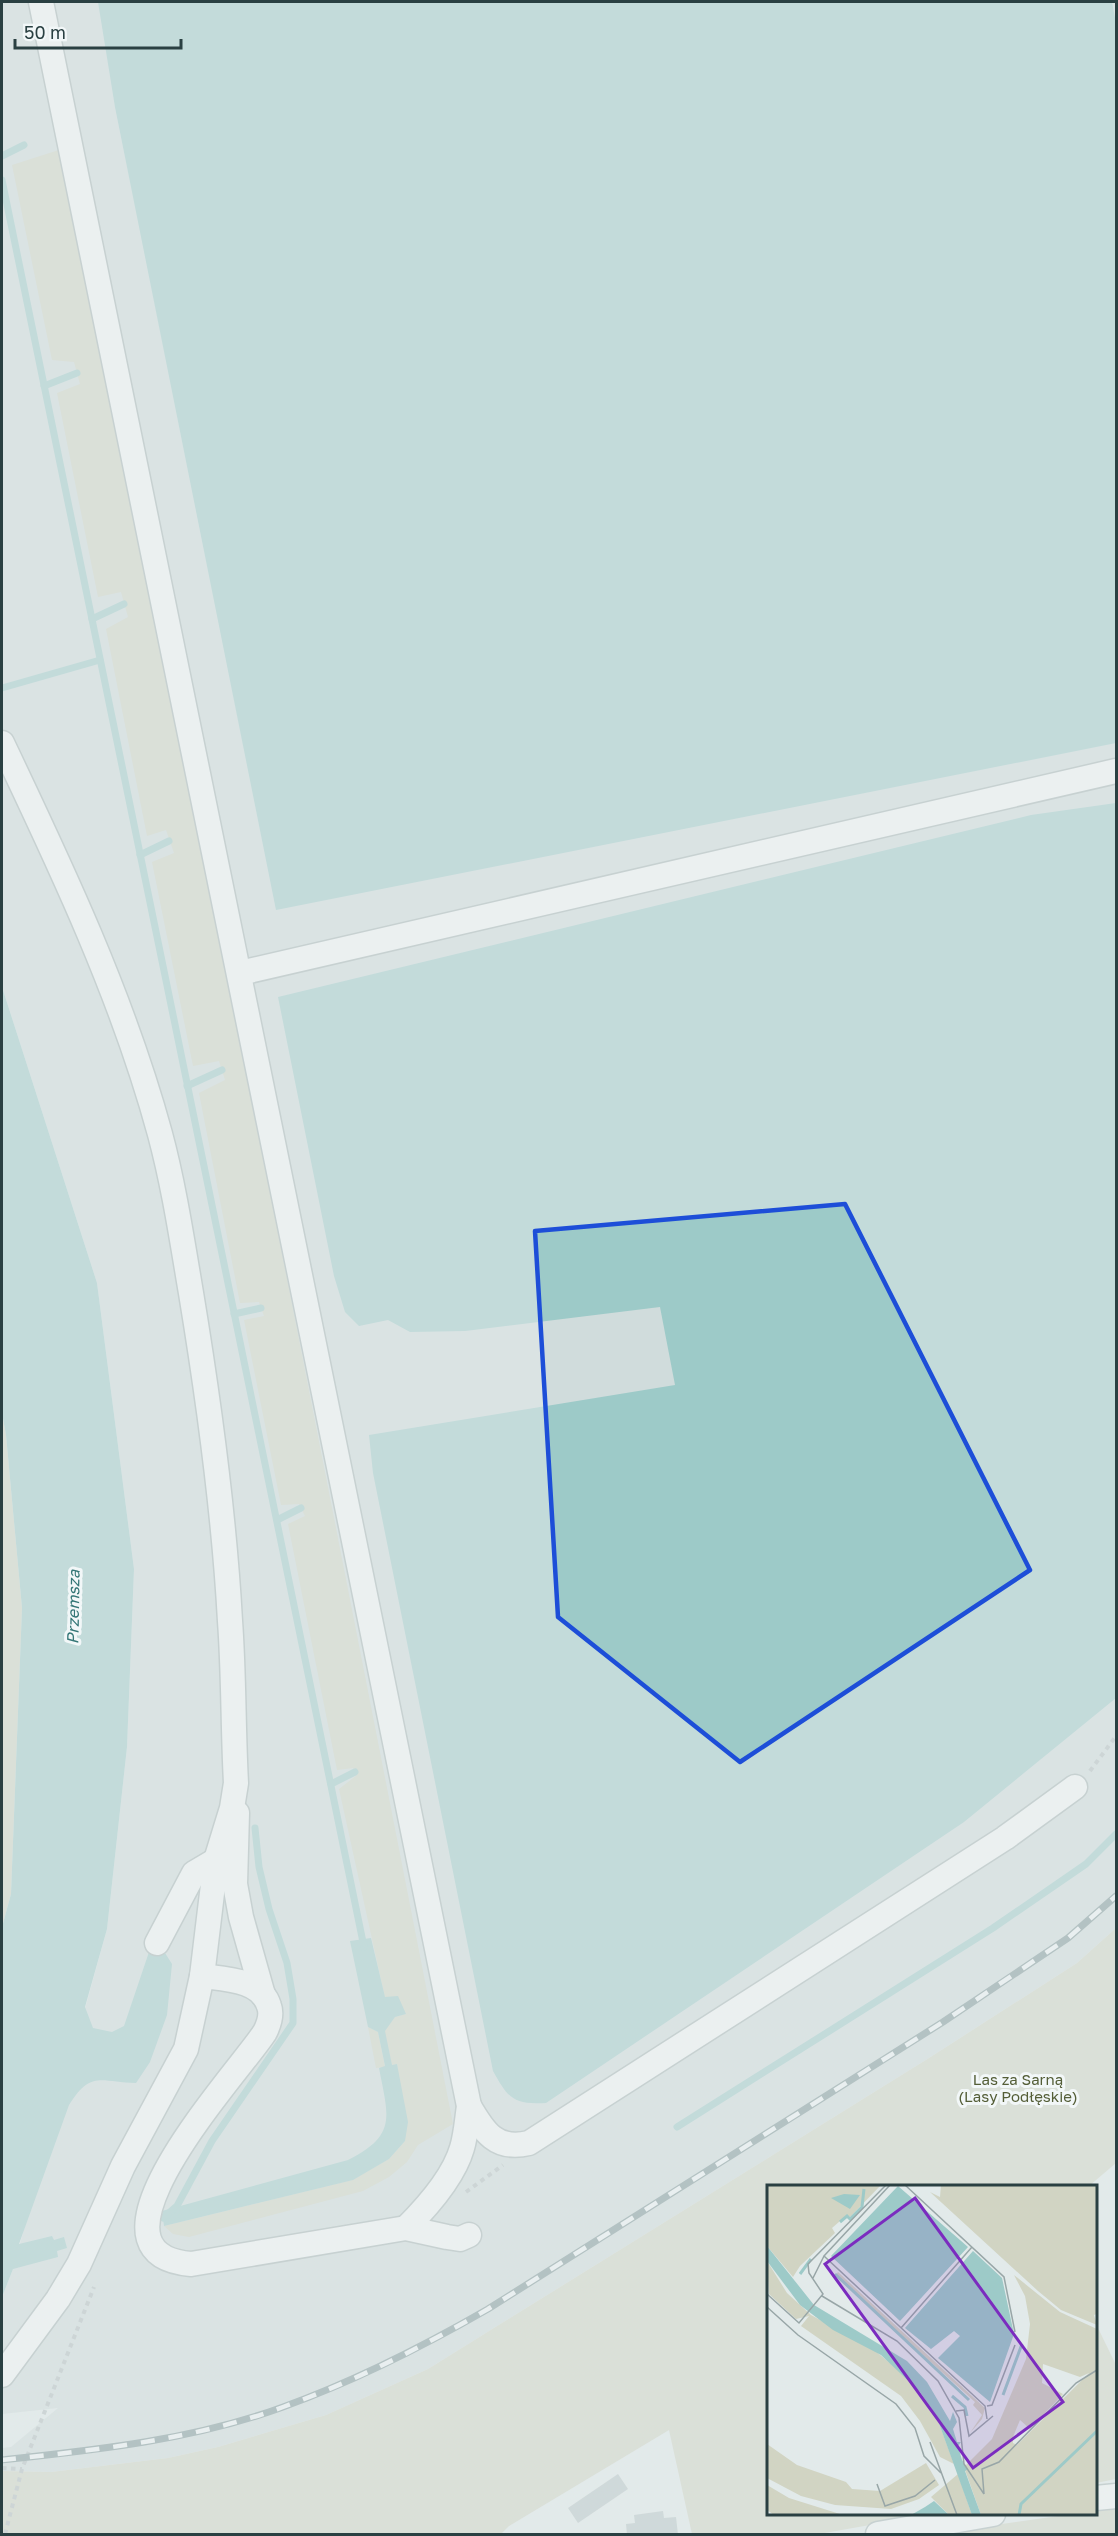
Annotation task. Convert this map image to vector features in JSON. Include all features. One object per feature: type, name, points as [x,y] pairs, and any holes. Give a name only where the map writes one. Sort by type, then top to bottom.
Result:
[{"type":"lane","points":[[41,2],[469,2106],[480,2125],[491,2138],[516,2146],[529,2143],[1005,1838],[1075,1786]]},
{"type":"lane","points":[[2,743],[96,952],[135,1054],[160,1135],[180,1230],[203,1366],[218,1488],[230,1621],[238,1832],[235,1884],[241,1917],[263,1995],[269,2005],[268,2024],[173,2157],[154,2193],[147,2214],[147,2238],[157,2252],[170,2262],[191,2264],[405,2228],[460,2239],[469,2235]]},
{"type":"lane","points":[[240,974],[1116,771]]},
{"type":"lane","points":[[2,2375],[58,2299],[79,2264],[123,2166],[186,2049],[202,1976],[216,1860],[232,1808],[236,1783]]},
{"type":"lane","points":[[157,1943],[194,1873],[216,1860]]},
{"type":"lane","points":[[202,1976],[245,1983],[263,1995]]},
{"type":"lane","points":[[405,2228],[432,2200],[462,2149],[469,2106]]},
{"type":"lane","points":[[1097,2498],[1116,2496]]},
{"type":"lane","points":[[878,2535],[988,2515]]},
{"type":"path","points":[[1075,1786],[1093,1768],[1116,1736]]},
{"type":"path","points":[[2,2468],[22,2469],[5,2535]]},
{"type":"highlighted area","points":[[845,1204],[1030,1570],[740,1762],[558,1617],[535,1231]]},
{"type":"shaded area","points":[[2,2],[1116,2],[1116,1928],[1077,1963],[929,2058],[428,2369],[326,2415],[218,2447],[168,2458],[51,2472],[2,2471],[2,2448],[11,2447],[58,2408],[2,2414],[2,2297],[13,2269],[107,1929],[127,1747],[134,1569],[97,1283],[2,987]]},
{"type":"green space","points":[[65,148],[453,2124],[418,2145],[407,2162],[389,2177],[363,2191],[189,2237],[173,2234],[164,2226],[352,2180],[389,2159],[405,2141],[397,2064],[392,2065],[384,2031],[395,2017],[406,2014],[385,1998],[339,1789],[357,1775],[353,1768],[337,1770],[288,1524],[305,1516],[299,1504],[281,1505],[244,1320],[264,1316],[259,1302],[240,1303],[199,1093],[225,1080],[219,1061],[193,1066],[152,862],[174,853],[166,830],[147,836],[106,629],[128,617],[121,592],[98,597],[57,393],[80,384],[74,362],[52,360],[12,165]]},
{"type":"green space","points":[[2,1413],[22,1608],[11,1894],[2,1927]]},
{"type":"green space","name":"Las za Sarną (Lasy Podłęskie)","points":[[1116,1928],[1116,2163],[1090,2185],[767,2185],[767,2515],[926,2515],[819,2534],[692,2534],[669,2430],[509,2526],[501,2534],[2,2534],[2,2471],[51,2472],[168,2458],[218,2447],[326,2415],[428,2369],[929,2058],[1077,1963]]},
{"type":"green space","points":[[368,2027],[378,2032],[385,2067],[376,2068]]},
{"type":"green space","points":[[1097,2326],[1116,2365],[1116,2479],[1097,2483]]},
{"type":"green space","points":[[1116,2507],[1116,2534],[930,2534],[1066,2515],[1097,2515],[1097,2510]]},
{"type":"water","points":[[98,2],[1112,2],[1116,23],[1116,743],[276,910],[115,107]]},
{"type":"water","points":[[1116,803],[1116,1698],[964,1822],[546,2103],[519,2101],[508,2094],[493,2071],[373,1473],[369,1435],[675,1385],[660,1307],[465,1331],[410,1332],[388,1320],[359,1326],[345,1312],[334,1276],[278,997],[1031,815]]},
{"type":"water","name":"Przemsza","points":[[2,987],[97,1283],[134,1569],[127,1747],[107,1929],[85,2007],[93,2028],[112,2032],[124,2026],[149,1952],[165,1953],[172,1964],[167,2015],[150,2062],[136,2083],[105,2080],[90,2082],[69,2105],[19,2244],[52,2236],[54,2240],[64,2237],[67,2248],[57,2251],[58,2257],[13,2269],[2,2297],[2,1927],[11,1894],[22,1608],[2,1413]]},
{"type":"water","points":[[371,1938],[385,1997],[398,1996],[406,2014],[395,2017],[385,2031],[392,2065],[397,2064],[408,2122],[405,2141],[389,2159],[353,2180],[164,2226],[162,2211],[348,2160],[364,2151],[382,2133],[386,2123],[386,2112],[379,2068],[385,2066],[378,2032],[368,2027],[350,1941]]},
{"type":"building","points":[[618,2474],[628,2489],[578,2523],[568,2508]]},
{"type":"building","points":[[663,2511],[664,2518],[676,2517],[678,2535],[627,2535],[626,2524],[635,2523],[634,2515]]},
{"type":"waterway","points":[[2,156],[24,145]]},
{"type":"waterway","points":[[2,180],[364,1947]]},
{"type":"waterway","points":[[44,386],[77,373]]},
{"type":"waterway","points":[[92,619],[124,604]]},
{"type":"waterway","points":[[2,688],[100,660]]},
{"type":"waterway","points":[[140,855],[169,841]]},
{"type":"waterway","points":[[187,1086],[222,1070]]},
{"type":"waterway","points":[[234,1314],[261,1308]]},
{"type":"waterway","points":[[277,1520],[301,1508]]},
{"type":"waterway","points":[[331,1784],[355,1772]]},
{"type":"waterway","points":[[163,2218],[177,2206],[212,2141],[293,2023],[293,1999],[287,1963],[269,1909],[259,1867],[255,1828]]},
{"type":"waterway","points":[[677,2127],[993,1928],[1086,1864],[1116,1834]]},
{"type":"railway","points":[[2,2460],[108,2448],[214,2428],[310,2397],[413,2350],[488,2309],[943,2022],[1068,1938],[1116,1896]]}]
